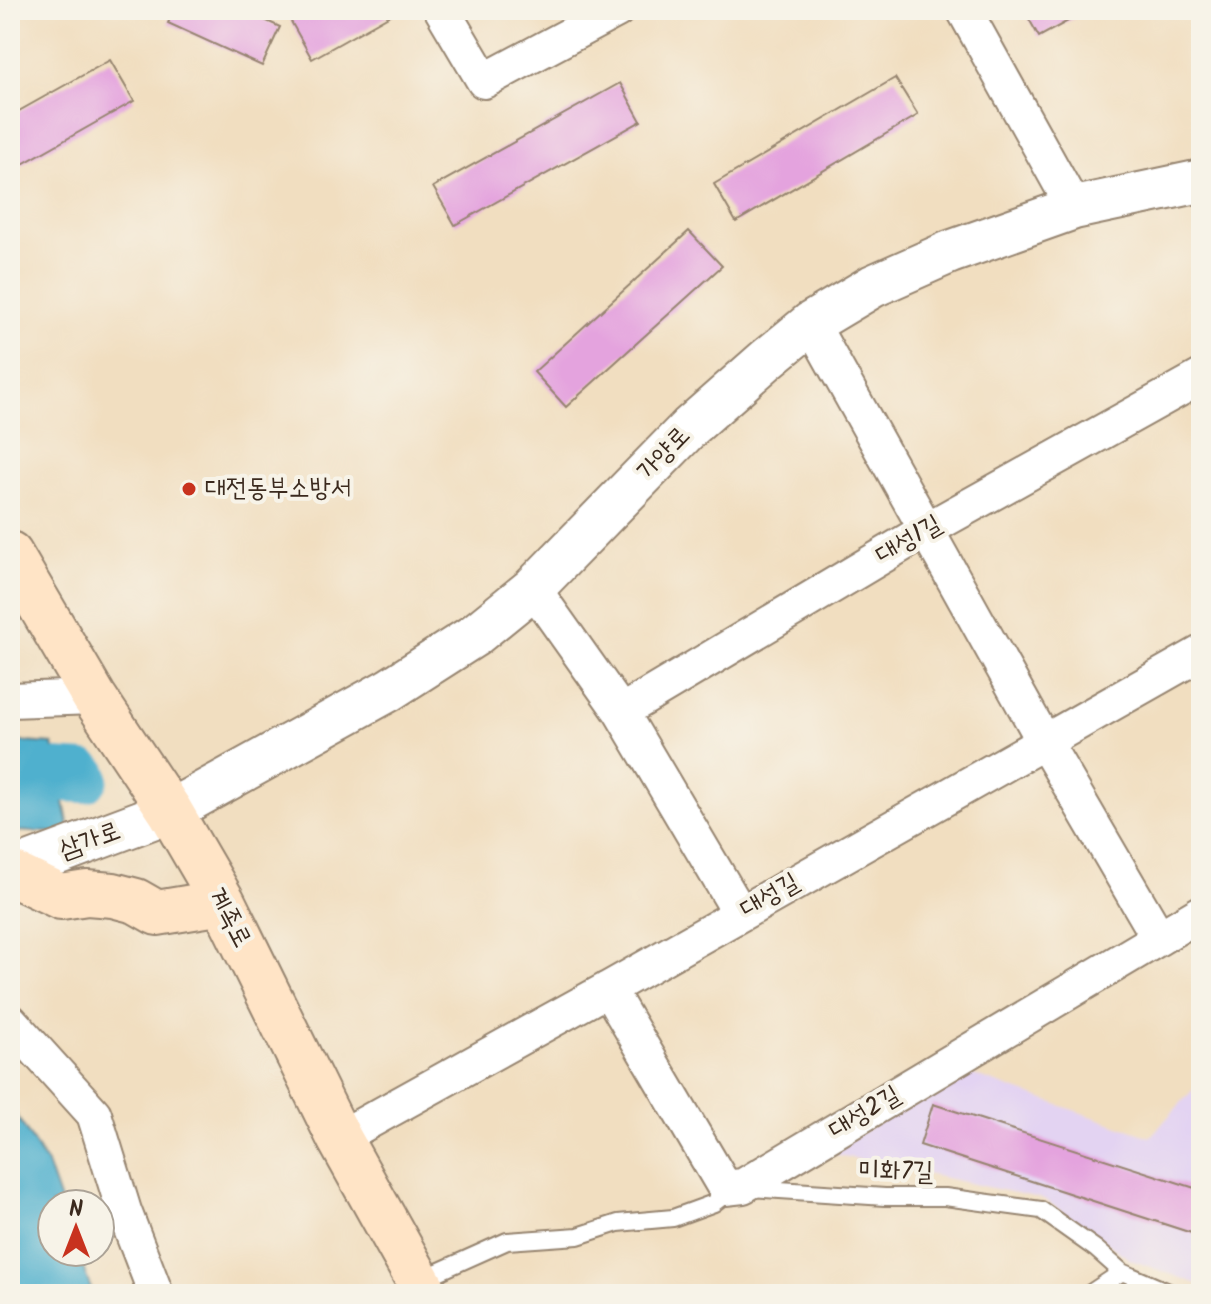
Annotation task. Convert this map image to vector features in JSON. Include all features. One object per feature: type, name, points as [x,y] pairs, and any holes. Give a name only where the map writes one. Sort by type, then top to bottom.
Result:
[{"type":"main road","name":"계족로","points":[[10,554],[94,697],[170,811],[223,902],[339,1138],[422,1287]]},
{"type":"main road","points":[[10,872],[61,897],[87,893],[113,895],[136,901],[157,913],[223,902]]},
{"type":"street","points":[[442,10],[484,81],[617,10]]},
{"type":"street","points":[[964,10],[1074,208]]},
{"type":"street","name":"가양로","points":[[170,811],[389,690],[475,635],[533,588],[690,427],[811,323],[873,286],[950,252],[1074,208],[1201,181]]},
{"type":"street","points":[[811,323],[1044,741],[1159,938]]},
{"type":"street","name":"대성1길","points":[[621,712],[926,530],[1201,377]]},
{"type":"street","points":[[533,588],[621,712],[740,913]]},
{"type":"street","name":"대성길","points":[[339,1138],[1201,653]]},
{"type":"street","points":[[10,700],[94,697]]},
{"type":"street","name":"삼가로","points":[[10,872],[170,811]]},
{"type":"street","name":"대성2길","points":[[735,1187],[743,1186],[1201,913]]},
{"type":"street","points":[[608,989],[725,1188],[735,1187]]},
{"type":"street","points":[[10,1021],[94,1114],[124,1211],[156,1294]]},
{"type":"lane","name":"미화7길","points":[[735,1187],[885,1197],[945,1197],[1041,1210],[1096,1249],[1122,1272],[1173,1294]]},
{"type":"lane","points":[[422,1287],[507,1241],[578,1236],[618,1223],[673,1218],[714,1203],[735,1187]]},
{"type":"lane","points":[[1089,1294],[1122,1272]]},
{"type":"shaded area","points":[[962,1071],[1150,1137],[1201,1081],[1201,1285],[1131,1260],[1044,1199],[829,1153]]},
{"type":"water","points":[[10,741],[53,744],[70,833],[10,831]]},
{"type":"water","points":[[10,1105],[47,1164],[55,1188],[36,1188],[36,1268],[83,1268],[93,1294],[10,1294]]},
{"type":"building","points":[[174,10],[243,10],[280,27],[262,66],[168,23]]},
{"type":"building","points":[[304,10],[399,10],[312,59],[289,18]]},
{"type":"building","points":[[1024,10],[1076,10],[1079,15],[1039,37]]},
{"type":"building","points":[[110,60],[134,101],[10,171],[10,116]]},
{"type":"building","points":[[895,78],[918,115],[736,222],[714,184]]},
{"type":"building","points":[[620,83],[641,121],[455,225],[433,187]]},
{"type":"building","points":[[689,231],[722,266],[566,407],[534,372]]},
{"type":"building","points":[[933,1104],[1201,1190],[1201,1236],[920,1145]]},
{"type":"waterway","points":[[10,772],[83,777]]},
{"type":"place","name":"대전동부소방서","points":[[189,489]]}]
